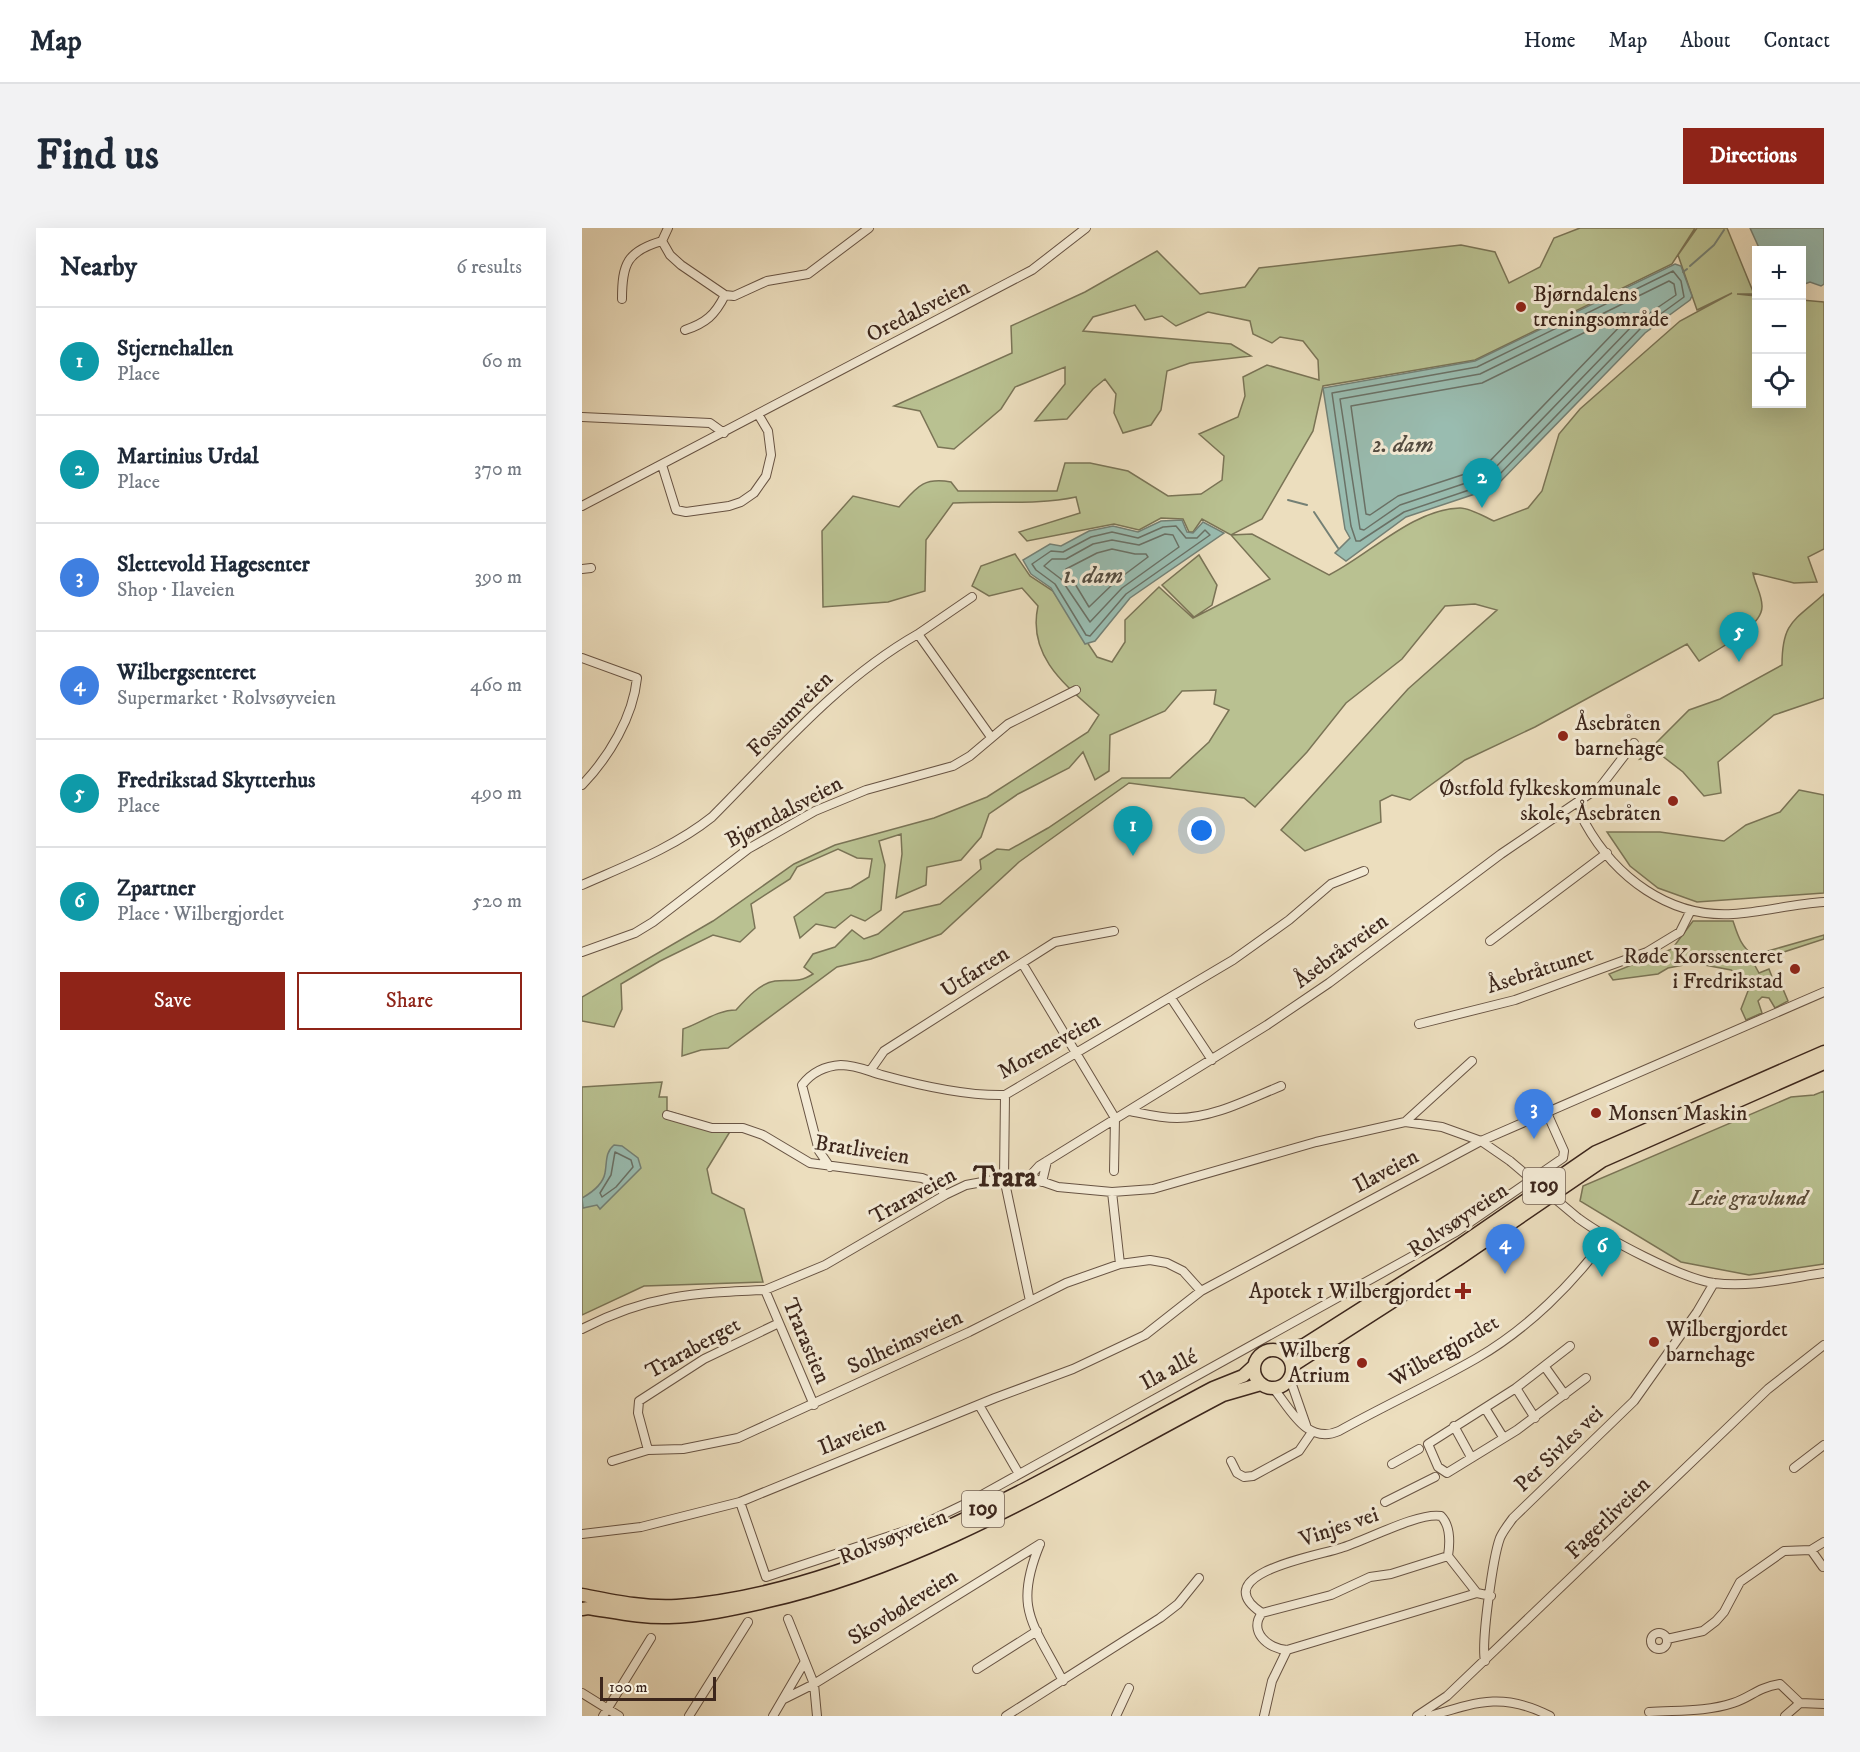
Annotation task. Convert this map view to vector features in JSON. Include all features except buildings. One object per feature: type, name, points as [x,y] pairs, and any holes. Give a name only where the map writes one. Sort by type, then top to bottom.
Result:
[{"type":"main road","name":"Rolvsøyveien","points":[[1281,1351],[1304,1345],[1449,1253],[1596,1152],[1662,1121],[1824,1052]]},
{"type":"main road","name":"Rolvsøyveien","points":[[1292,1366],[1457,1260],[1602,1161],[1824,1063]]},
{"type":"main road","name":"109","points":[[1254,1366],[1261,1354],[1274,1350],[1281,1351]]},
{"type":"main road","points":[[1254,1366],[1255,1376],[1261,1384],[1274,1389],[1283,1386],[1290,1379],[1292,1366],[1289,1357],[1281,1351]]},
{"type":"main road","name":"Rolvsøyveien","points":[[582,1595],[612,1601],[676,1606],[744,1596],[858,1563],[968,1517],[1213,1388],[1243,1376],[1254,1366]]},
{"type":"main road","name":"Rolvsøyveien","points":[[582,1609],[640,1616],[699,1615],[792,1596],[858,1575],[954,1536],[1222,1395],[1261,1384]]},
{"type":"street","points":[[622,298],[623,269],[637,251],[662,241],[668,228]]},
{"type":"street","points":[[662,241],[670,255],[681,265],[725,295],[742,294],[767,281],[808,274],[820,268],[869,228]]},
{"type":"street","name":"Oredalsveien","points":[[582,506],[1032,270],[1086,228]]},
{"type":"street","points":[[685,330],[706,322],[715,314],[725,295]]},
{"type":"street","points":[[662,465],[676,510],[686,512],[741,502],[762,485],[771,455],[768,431],[758,414]]},
{"type":"street","points":[[582,417],[710,423],[724,433]]},
{"type":"street","points":[[582,569],[591,568]]},
{"type":"street","name":"Fossumveien","points":[[582,885],[672,845],[693,832],[712,817],[839,689],[882,654],[918,634],[972,597]]},
{"type":"street","points":[[918,634],[991,737]]},
{"type":"street","points":[[582,658],[637,678],[628,715],[614,741],[582,785]]},
{"type":"street","name":"Bjørndalsveien","points":[[582,952],[634,933],[653,922],[748,849],[815,811],[866,790],[953,766],[970,756],[991,737],[1019,718],[1076,690]]},
{"type":"street","name":"Åsebråtveien","points":[[1029,1177],[1047,1161],[1212,1060],[1329,983],[1501,854],[1601,786],[1634,743]]},
{"type":"street","points":[[1579,801],[1584,821],[1607,853],[1653,896],[1690,912],[1732,914],[1824,903]]},
{"type":"street","name":"Åsebråttunet","points":[[1490,941],[1607,853]]},
{"type":"street","name":"Moreneveien","points":[[830,1167],[819,1151],[802,1085],[810,1075],[829,1066],[855,1066],[952,1090],[1005,1095],[1233,960],[1289,920],[1331,884],[1365,871]]},
{"type":"street","name":"Åsebråttunet","points":[[1419,1024],[1515,1000],[1647,952],[1680,932],[1690,912]]},
{"type":"street","name":"Utfarten","points":[[870,1071],[884,1051],[1055,942],[1114,931]]},
{"type":"street","points":[[1022,963],[1115,1118],[1113,1171]]},
{"type":"street","name":"Ilaveien","points":[[582,1534],[641,1527],[740,1502],[1073,1369],[1145,1335],[1201,1291],[1481,1141],[1824,992]]},
{"type":"street","points":[[1171,998],[1212,1060]]},
{"type":"street","points":[[1406,1122],[1472,1061]]},
{"type":"street","points":[[1130,1111],[1178,1118],[1194,1116],[1221,1110],[1281,1086]]},
{"type":"street","points":[[1005,1095],[1004,1178],[1030,1301]]},
{"type":"street","name":"Ila allé","points":[[740,1502],[766,1577],[917,1527],[1018,1474],[1456,1232],[1563,1158],[1564,1151],[1547,1113]]},
{"type":"street","name":"Bratliveien","points":[[667,1115],[712,1128],[743,1128],[763,1136],[810,1163],[922,1178],[937,1184],[945,1195]]},
{"type":"street","name":"Traraveien","points":[[582,1329],[629,1306],[666,1297],[765,1290],[825,1265],[966,1185],[1004,1178],[1029,1177],[1058,1187],[1112,1192],[1153,1189],[1317,1142],[1406,1122],[1442,1127],[1481,1141],[1510,1161],[1578,1218],[1607,1237],[1670,1268],[1714,1283]]},
{"type":"street","points":[[1042,1182],[1047,1161]]},
{"type":"street","points":[[1112,1192],[1120,1264]]},
{"type":"street","name":"Wilbergjordet","points":[[1309,1429],[1322,1436],[1339,1431],[1478,1357],[1510,1335],[1548,1303],[1574,1278],[1607,1237]]},
{"type":"street","name":"Solheimsveien","points":[[612,1461],[648,1450],[683,1449],[738,1438],[814,1406],[1066,1283],[1120,1264],[1150,1260],[1167,1263],[1183,1271],[1201,1291]]},
{"type":"street","points":[[1714,1283],[1765,1281],[1824,1273]]},
{"type":"street","name":"Per Sivles vei","points":[[1485,1661],[1484,1639],[1499,1540],[1508,1525],[1634,1401],[1690,1322],[1714,1283]]},
{"type":"street","name":"Trarastien","points":[[765,1290],[814,1406]]},
{"type":"street","name":"Traraberget","points":[[648,1450],[638,1413],[639,1401],[661,1384],[704,1359],[779,1323]]},
{"type":"street","name":"Fagerliveien","points":[[1417,1716],[1447,1696],[1768,1389],[1824,1345]]},
{"type":"street","points":[[1570,1346],[1516,1388],[1428,1444],[1438,1467],[1447,1473],[1535,1418],[1587,1378]]},
{"type":"street","points":[[1545,1367],[1565,1395]]},
{"type":"street","points":[[1231,1461],[1237,1473],[1244,1477],[1252,1476],[1299,1451],[1309,1429],[1290,1379]]},
{"type":"street","points":[[1516,1388],[1535,1418]]},
{"type":"street","points":[[1274,1389],[1295,1417],[1309,1429]]},
{"type":"street","points":[[979,1405],[1018,1474]]},
{"type":"street","points":[[1485,1408],[1503,1437]]},
{"type":"street","points":[[1454,1426],[1471,1457]]},
{"type":"street","points":[[1794,1468],[1824,1445]]},
{"type":"street","points":[[1392,1464],[1419,1449]]},
{"type":"street","points":[[1385,1502],[1434,1477]]},
{"type":"street","name":"Vinjes vei","points":[[1287,1650],[1277,1648],[1260,1635],[1256,1623],[1262,1613],[1249,1603],[1246,1595],[1248,1585],[1259,1574],[1341,1548],[1396,1527],[1441,1516],[1446,1521],[1449,1535],[1448,1556]]},
{"type":"street","points":[[1667,1639],[1703,1631],[1724,1612],[1740,1582],[1784,1551],[1811,1550],[1824,1542]]},
{"type":"street","name":"Skovbøleveien","points":[[784,1699],[814,1684],[1040,1544],[1026,1583],[1025,1598],[1037,1631]]},
{"type":"street","points":[[1811,1550],[1823,1567]]},
{"type":"street","points":[[1262,1613],[1331,1595],[1370,1577],[1391,1574],[1448,1556],[1477,1593]]},
{"type":"street","points":[[1006,1716],[1160,1618],[1178,1604],[1199,1578]]},
{"type":"street","points":[[1264,1716],[1272,1681],[1287,1650],[1477,1593],[1491,1596]]},
{"type":"street","points":[[788,1619],[814,1684],[817,1716]]},
{"type":"street","points":[[688,1716],[748,1622]]},
{"type":"street","points":[[977,1669],[1037,1631],[1064,1681]]},
{"type":"street","points":[[605,1713],[651,1638]]},
{"type":"street","points":[[773,1716],[804,1663]]},
{"type":"street","points":[[1649,1712],[1716,1707],[1734,1703],[1761,1688],[1780,1684],[1800,1703],[1824,1704]]},
{"type":"street","points":[[1116,1716],[1129,1689]]},
{"type":"street","points":[[582,1693],[605,1713],[619,1716]]},
{"type":"street","points":[[1430,1716],[1474,1702],[1492,1700],[1528,1706],[1550,1716]]},
{"type":"street","points":[[1785,1716],[1800,1703]]},
{"type":"green space","points":[[1580,228],[1695,228],[1672,264],[1475,360],[1323,386],[1313,431],[1262,519],[1231,535],[1202,519],[1193,532],[1189,532],[1183,519],[1161,518],[1139,530],[1114,524],[1027,541],[1019,532],[1080,513],[1076,497],[1031,502],[953,503],[926,540],[925,591],[888,602],[823,607],[822,531],[853,496],[899,507],[921,485],[934,481],[951,482],[958,491],[1057,491],[1065,463],[1090,463],[1128,471],[1168,496],[1201,494],[1222,480],[1224,456],[1199,434],[1238,417],[1245,396],[1243,377],[1267,365],[1319,380],[1318,360],[1303,341],[1280,337],[1272,343],[1253,334],[1250,321],[1208,312],[1176,326],[1162,316],[1145,320],[1135,305],[1093,317],[1083,331],[1231,344],[1251,356],[1190,363],[1167,371],[1161,410],[1151,425],[1123,433],[1114,413],[1116,394],[1105,379],[1093,389],[1067,419],[1035,421],[1065,384],[1065,367],[1015,387],[1001,409],[954,449],[938,447],[920,411],[894,406],[1012,353],[1011,326],[1085,292],[1157,251],[1200,294],[1245,287],[1259,268],[1461,245],[1495,252],[1509,283],[1540,267],[1554,238]]},
{"type":"green space","points":[[1697,228],[1727,228],[1752,289],[1752,294],[1737,294],[1752,296],[1752,408],[1806,408],[1806,300],[1824,302],[1824,549],[1808,557],[1817,582],[1794,583],[1753,573],[1762,602],[1760,614],[1747,630],[1727,644],[1699,661],[1687,644],[1535,727],[1465,760],[1410,800],[1392,795],[1380,801],[1381,822],[1305,851],[1281,830],[1408,689],[1497,610],[1475,604],[1445,606],[1402,659],[1346,703],[1307,752],[1255,807],[1244,798],[1129,783],[1019,862],[941,934],[871,959],[837,967],[728,1048],[701,1050],[682,1056],[683,1029],[716,1014],[736,1010],[754,992],[769,982],[798,980],[813,974],[804,967],[813,954],[835,947],[852,930],[864,939],[878,934],[904,912],[940,904],[981,869],[980,860],[997,849],[1009,850],[1048,828],[1122,778],[1170,778],[1209,742],[1229,710],[1214,704],[1216,690],[1182,691],[1165,711],[1110,735],[1109,771],[1095,780],[1083,752],[1069,768],[1018,794],[989,814],[981,837],[961,860],[927,867],[926,885],[896,898],[902,854],[901,834],[879,841],[885,865],[881,910],[865,921],[851,915],[835,928],[816,924],[800,938],[794,917],[826,893],[851,888],[869,877],[872,859],[857,858],[838,849],[797,867],[790,879],[751,904],[755,928],[740,942],[713,935],[660,961],[621,984],[622,1009],[614,1027],[582,1021],[582,997],[713,921],[794,864],[835,845],[934,818],[987,797],[1088,732],[1099,715],[1062,681],[1044,655],[1038,640],[1036,624],[1038,606],[1022,588],[989,596],[972,586],[981,566],[1015,554],[1030,576],[1053,591],[1097,657],[1112,662],[1125,642],[1125,620],[1159,587],[1193,618],[1270,579],[1231,535],[1252,534],[1329,575],[1408,524],[1425,516],[1443,510],[1464,508],[1494,521],[1528,508],[1542,491],[1559,434],[1580,409],[1680,321],[1732,293],[1697,310],[1678,255]]},
{"type":"green space","points":[[1199,555],[1217,585],[1212,605],[1194,617],[1162,585]]},
{"type":"green space","points":[[1824,594],[1824,698],[1774,715],[1718,762],[1721,793],[1704,796],[1683,772],[1661,755],[1640,759],[1689,710],[1720,699],[1782,665],[1787,631],[1798,617]]},
{"type":"green space","points":[[1799,790],[1824,795],[1824,893],[1697,902],[1658,888],[1630,866],[1607,832],[1660,832],[1724,841],[1746,825],[1780,812]]},
{"type":"green space","points":[[1693,921],[1733,921],[1743,944],[1754,955],[1824,935],[1824,939],[1753,962],[1759,973],[1769,969],[1774,982],[1780,982],[1788,1001],[1775,1008],[1769,998],[1762,997],[1758,1001],[1762,1013],[1746,1020],[1741,1009],[1748,991],[1747,981],[1731,970],[1694,963],[1668,968],[1658,974],[1613,980],[1609,974],[1672,949]]},
{"type":"green space","points":[[662,1082],[659,1097],[667,1097],[667,1111],[731,1130],[707,1169],[712,1193],[744,1209],[763,1282],[644,1286],[582,1315],[582,1087]]},
{"type":"green space","name":"Leie gravlund","points":[[1824,1091],[1824,1264],[1749,1275],[1681,1262],[1580,1201],[1583,1186],[1791,1097],[1814,1095]]},
{"type":"water","points":[[1750,228],[1824,228],[1824,284],[1821,286],[1810,282],[1806,284],[1806,246],[1758,246]]},
{"type":"water","name":"2. dam","points":[[1675,264],[1681,266],[1692,296],[1690,300],[1645,333],[1500,482],[1484,491],[1406,517],[1346,561],[1335,553],[1350,538],[1345,529],[1323,388],[1475,361]]},
{"type":"water","name":"1. dam","points":[[1182,520],[1187,532],[1193,533],[1203,522],[1224,533],[1130,598],[1095,641],[1085,644],[1051,588],[1031,574],[1023,560],[1050,544],[1061,546],[1089,531],[1113,526],[1138,532],[1161,521]]},
{"type":"water","points":[[614,1145],[622,1146],[638,1158],[641,1168],[600,1209],[597,1205],[583,1208],[582,1198],[602,1181],[608,1154]]},
{"type":"waterway","points":[[1690,266],[1714,245],[1724,230]]},
{"type":"waterway","points":[[1683,272],[1687,269]]},
{"type":"waterway","points":[[1288,500],[1307,505]]},
{"type":"waterway","points":[[1314,512],[1338,548]]},
{"type":"place","name":"Bjørndalens treningsområde","points":[[1521,307]]},
{"type":"place","name":"Martinius Urdal","points":[[1482,508]]},
{"type":"place","name":"Fredrikstad Skytterhus","points":[[1739,662]]},
{"type":"place","name":"Åsebråten barnehage","points":[[1563,736]]},
{"type":"place","name":"Østfold fylkeskommunale skole, Åsebråten","points":[[1673,801]]},
{"type":"place","name":"Stjernehallen","points":[[1133,856]]},
{"type":"place","name":"Røde Korssenteret i Fredrikstad","points":[[1795,969]]},
{"type":"place","name":"Monsen Maskin","points":[[1596,1113]]},
{"type":"place","name":"Slettevold Hagesenter","points":[[1534,1139]]},
{"type":"place","name":"Wilbergsenteret","points":[[1505,1274]]},
{"type":"place","name":"Zpartner","points":[[1602,1277]]},
{"type":"place","name":"Apotek 1 Wilbergjordet","points":[[1463,1291]]},
{"type":"place","name":"Wilbergjordet barnehage","points":[[1654,1342]]},
{"type":"place","name":"Wilberg Atrium","points":[[1362,1363]]},
{"type":"district","name":"Trara","points":[[1005,1177]]}]
